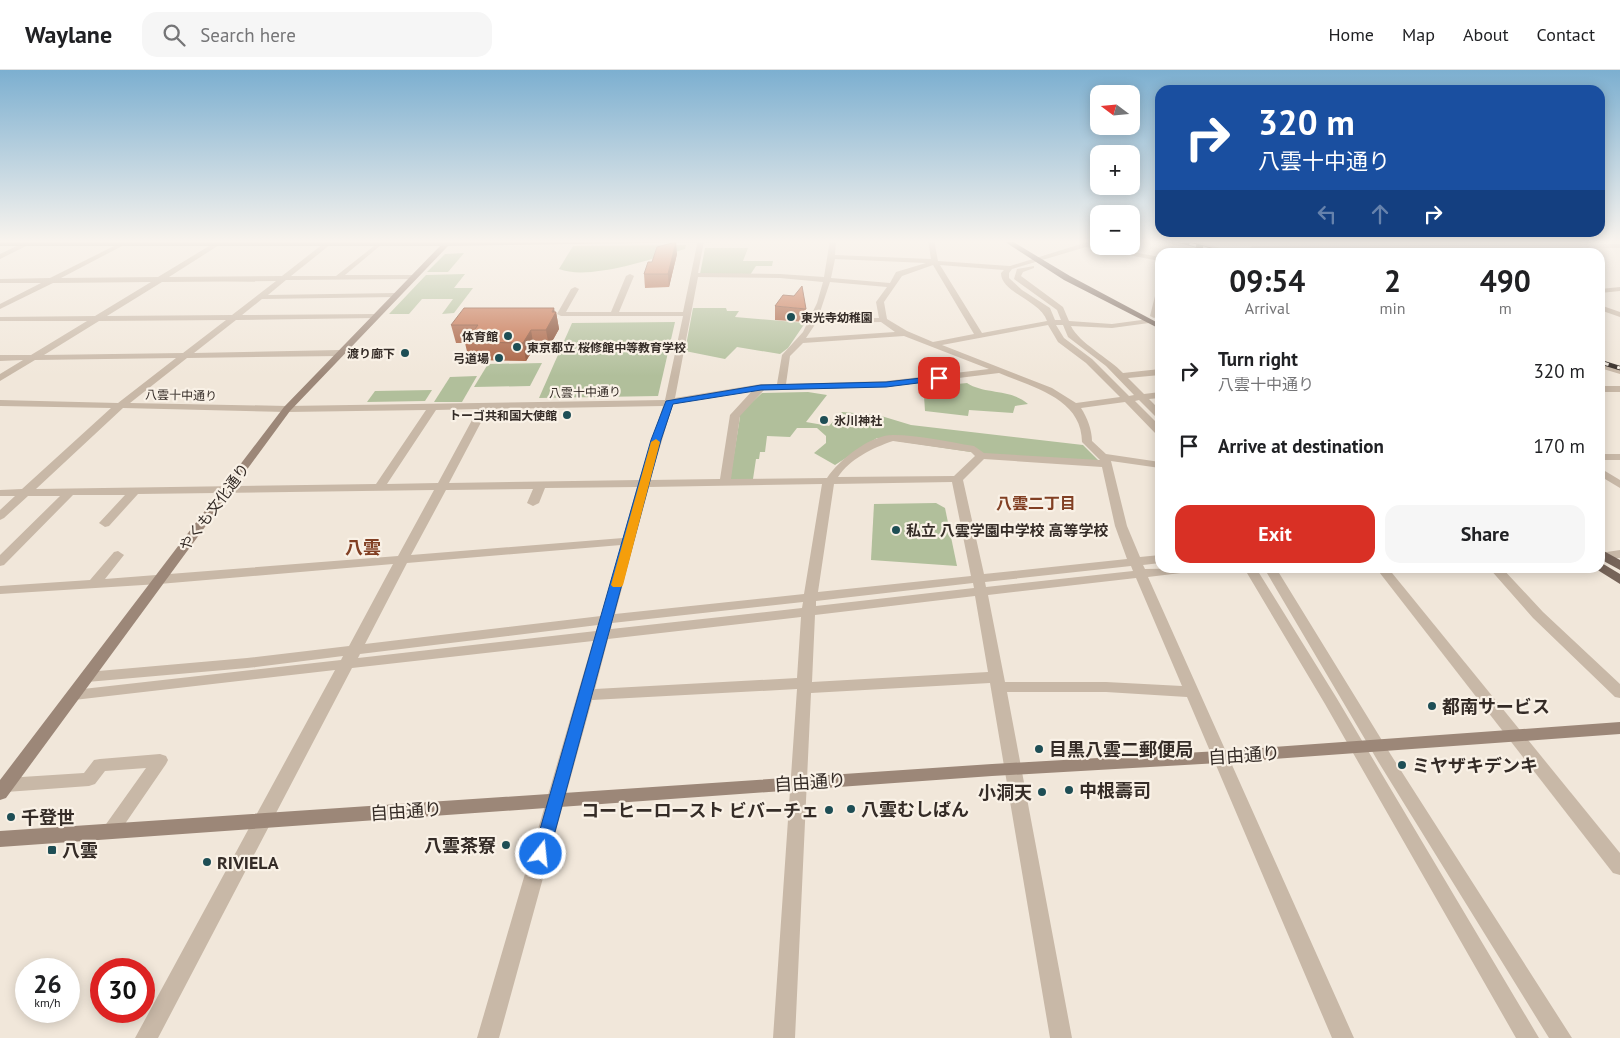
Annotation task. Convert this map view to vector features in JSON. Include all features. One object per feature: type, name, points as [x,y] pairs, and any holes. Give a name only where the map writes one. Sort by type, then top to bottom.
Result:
[{"type":"main road","points":[[1089,285],[1154,319]]},
{"type":"main road","points":[[1605,560],[1620,566]]},
{"type":"main road","points":[[1605,563],[1620,580]]},
{"type":"street","points":[[2,306],[42,285]]},
{"type":"street","points":[[0,378],[151,285]]},
{"type":"street","points":[[0,516],[120,406],[274,285]]},
{"type":"street","name":"やくも文化通り","points":[[3,789],[287,409],[405,285]]},
{"type":"street","points":[[614,314],[626,285]]},
{"type":"street","points":[[488,1038],[644,484],[669,402],[692,285]]},
{"type":"street","points":[[781,388],[786,355],[795,348],[812,321],[820,305],[825,285]]},
{"type":"street","points":[[892,285],[880,302],[883,320],[890,326],[998,371]]},
{"type":"street","points":[[949,285],[979,335]]},
{"type":"street","points":[[1010,285],[1047,310],[1055,332],[1061,340],[1089,361],[1155,427]]},
{"type":"street","points":[[1027,285],[1060,309],[1071,335],[1109,364],[1155,411]]},
{"type":"street","points":[[575,289],[561,314],[687,314]]},
{"type":"street","points":[[1605,290],[1620,289]]},
{"type":"street","points":[[260,296],[395,295]]},
{"type":"street","points":[[1605,309],[1620,315]]},
{"type":"street","points":[[0,319],[375,316]]},
{"type":"street","points":[[934,344],[1052,322],[1112,326],[1154,319]]},
{"type":"street","points":[[812,321],[883,320]]},
{"type":"street","points":[[800,341],[904,333]]},
{"type":"street","points":[[0,358],[340,353]]},
{"type":"street","points":[[1605,358],[1620,363]]},
{"type":"street","points":[[1605,366],[1620,371]]},
{"type":"street","name":"八雲十中通り","points":[[0,403],[287,409],[669,402],[761,388],[886,384],[998,371],[1049,390],[1074,406]]},
{"type":"street","points":[[1120,376],[1155,372]]},
{"type":"street","points":[[726,483],[735,415],[761,388]]},
{"type":"street","points":[[1605,389],[1620,389]]},
{"type":"street","points":[[1155,396],[1074,406],[1080,414],[1087,434],[1087,442],[1105,460],[1121,526],[1138,568],[1343,1038]]},
{"type":"street","points":[[146,1038],[485,406]]},
{"type":"street","points":[[379,488],[433,407]]},
{"type":"street","points":[[784,1038],[810,604],[829,481],[852,456],[876,443],[892,438],[974,449],[981,456],[1105,460],[1155,465]]},
{"type":"street","points":[[0,493],[957,479],[981,456]]},
{"type":"street","points":[[1605,457],[1620,457]]},
{"type":"street","points":[[1605,474],[1620,485]]},
{"type":"street","points":[[957,479],[980,585],[1062,1038]]},
{"type":"street","points":[[533,503],[540,486]]},
{"type":"street","points":[[0,562],[70,492]]},
{"type":"street","points":[[105,523],[134,492]]},
{"type":"street","points":[[0,590],[159,580],[629,541]]},
{"type":"street","points":[[94,584],[118,554]]},
{"type":"street","points":[[1605,557],[1620,554]]},
{"type":"street","points":[[1138,568],[1155,562]]},
{"type":"street","points":[[87,677],[247,663],[607,620],[810,604],[1138,568],[1155,568]]},
{"type":"street","points":[[1253,573],[1528,1038]]},
{"type":"street","points":[[1273,573],[1377,746],[1560,1038]]},
{"type":"street","points":[[1386,573],[1620,867]]},
{"type":"street","points":[[1499,573],[1538,616],[1620,693]]},
{"type":"street","points":[[74,695],[602,636],[810,604]]},
{"type":"street","points":[[586,695],[805,685],[997,682],[1193,692]]},
{"type":"street","name":"自由通り","points":[[0,839],[1012,768],[1357,748],[1620,728]]},
{"type":"street","points":[[3,789],[89,780],[100,765],[160,760],[110,832]]},
{"type":"green space","points":[[416,285],[456,285],[454,288],[473,288],[454,313],[442,314],[453,299],[422,299],[409,314],[389,314]]},
{"type":"green space","points":[[693,308],[726,308],[727,311],[739,311],[735,317],[805,323],[788,348],[780,354],[737,347],[725,359],[685,351]]},
{"type":"green space","points":[[675,322],[658,396],[539,398],[572,323]]},
{"type":"green space","points":[[542,363],[530,386],[474,387],[488,364]]},
{"type":"green space","points":[[477,376],[462,402],[434,402],[450,377]]},
{"type":"green space","points":[[967,383],[974,387],[1006,393],[1028,404],[1015,406],[1013,413],[969,410],[968,416],[925,411],[924,396],[928,396],[928,387]]},
{"type":"green space","points":[[432,390],[425,401],[367,402],[375,391]]},
{"type":"green space","points":[[808,392],[827,395],[806,422],[829,426],[842,412],[878,415],[911,425],[1083,445],[1099,461],[984,454],[877,438],[835,465],[814,453],[826,443],[826,436],[817,428],[797,428],[790,437],[767,436],[765,452],[760,452],[759,459],[756,459],[753,479],[730,479],[740,417],[737,416],[762,393]]},
{"type":"green space","points":[[936,503],[945,508],[957,566],[871,560],[874,504]]},
{"type":"building","points":[[802,286],[806,309],[775,306],[783,295],[794,296]]},
{"type":"building","points":[[464,308],[554,308],[552,312],[556,312],[546,330],[531,330],[523,343],[465,342],[478,325],[451,325]]},
{"type":"railway","points":[[1605,364],[1620,368]]},
{"type":"slow traffic","points":[[617,585],[656,442]]},
{"type":"place","name":"東光寺幼稚園","points":[[791,317]]},
{"type":"place","name":"体育館","points":[[508,336]]},
{"type":"place","name":"東京都立 桜修館中等教育学校","points":[[517,347]]},
{"type":"place","name":"渡り廊下","points":[[405,353]]},
{"type":"place","name":"弓道場","points":[[499,358]]},
{"type":"place","name":"トーゴ共和国大使館","points":[[567,415]]},
{"type":"place","name":"氷川神社","points":[[824,420]]},
{"type":"place","name":"私立 八雲学園中学校 高等学校","points":[[896,530]]},
{"type":"place","name":"都南サービス","points":[[1432,706]]},
{"type":"place","name":"目黒八雲二郵便局","points":[[1039,749]]},
{"type":"place","name":"ミヤザキデンキ","points":[[1402,765]]},
{"type":"place","name":"中根壽司","points":[[1069,790]]},
{"type":"place","name":"小洞天","points":[[1042,792]]},
{"type":"place","name":"八雲むしぱん","points":[[851,809]]},
{"type":"place","name":"コーヒーロースト ビバーチェ","points":[[829,810]]},
{"type":"place","name":"千登世","points":[[11,817]]},
{"type":"place","name":"八雲茶寮","points":[[506,845]]},
{"type":"place","name":"八雲","points":[[52,850]]},
{"type":"place","name":"RIVIELA","points":[[207,862]]},
{"type":"district","name":"八雲二丁目","points":[[1036,503]]},
{"type":"district","name":"八雲","points":[[363,547]]},
{"type":"route","points":[[541,854],[656,440],[669,402],[761,388],[886,384],[939,378]]}]
